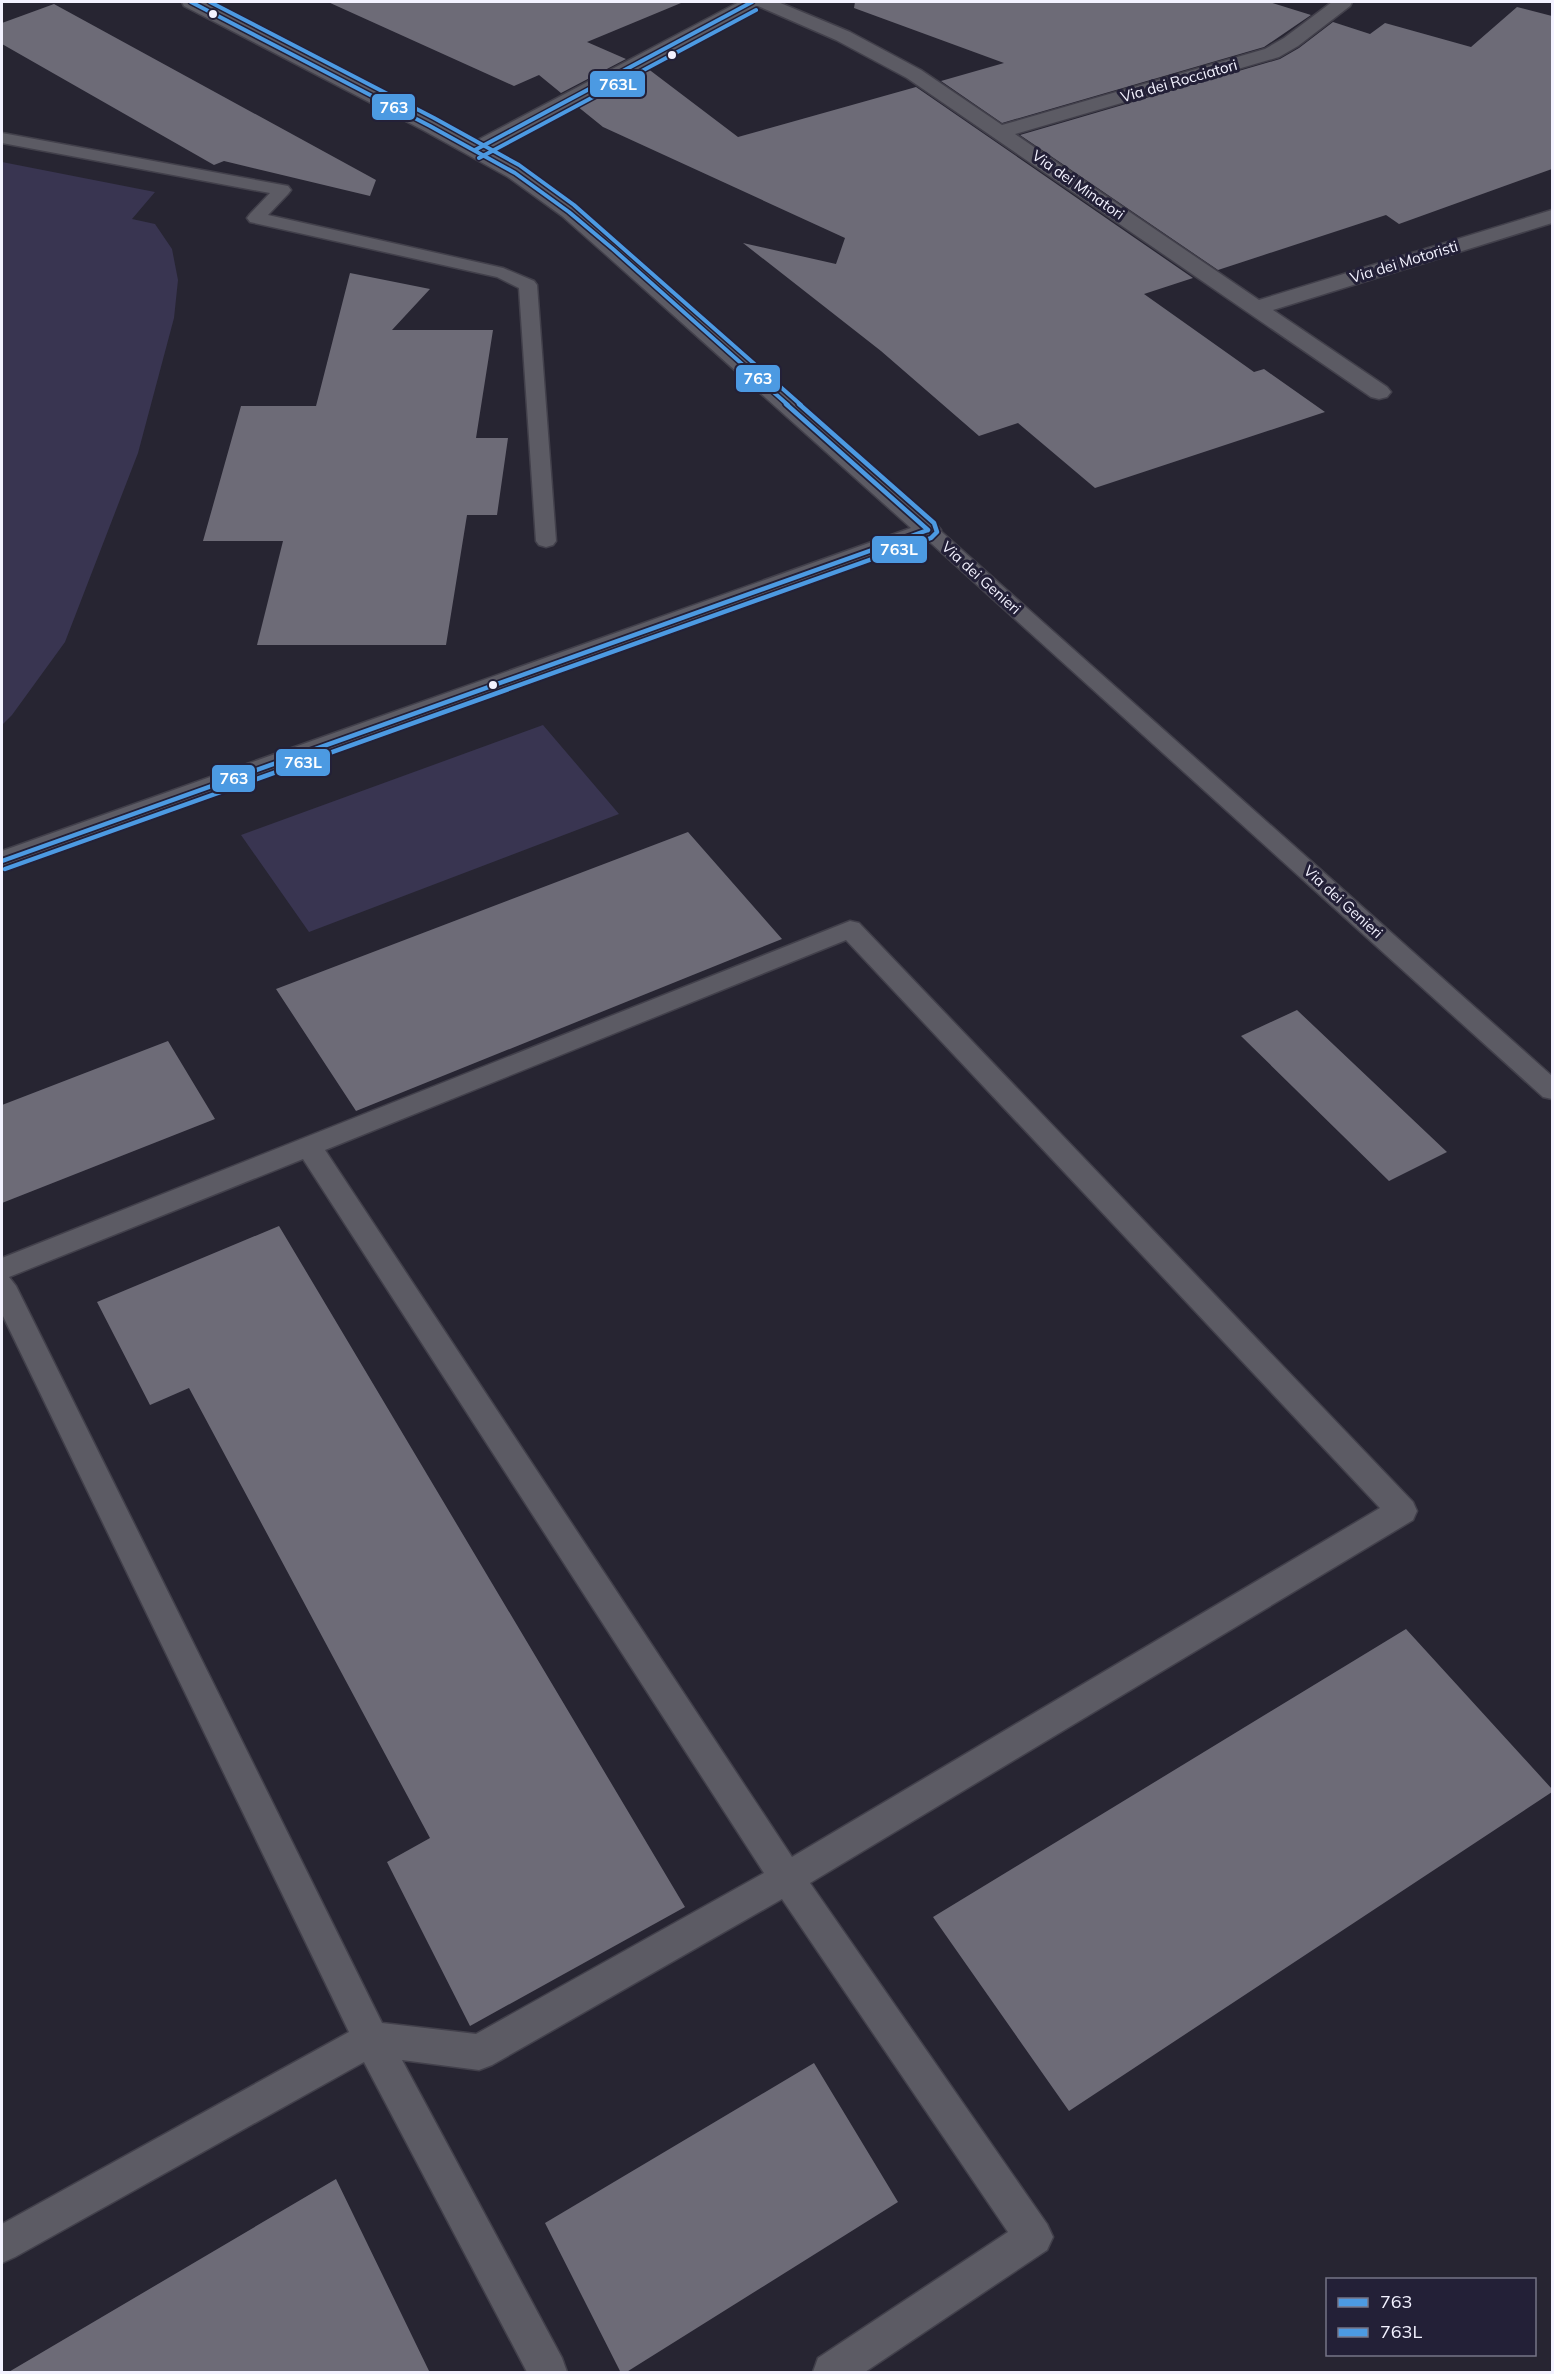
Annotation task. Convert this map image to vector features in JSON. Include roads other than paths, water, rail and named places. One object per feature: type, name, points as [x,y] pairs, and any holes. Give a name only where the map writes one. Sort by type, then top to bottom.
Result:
[{"type":"street","name":"Via dei Genieri","points":[[191,2],[475,150],[542,193],[613,249],[694,324],[928,530]]},
{"type":"street","points":[[475,150],[752,2]]},
{"type":"street","name":"Via dei Minatori","points":[[763,2],[834,31],[893,61],[1001,132],[1379,392]]},
{"type":"street","name":"Via dei Rocciatori","points":[[1001,132],[1272,53],[1291,42],[1343,2]]},
{"type":"street","name":"Via dei Motoristi","points":[[1255,308],[1552,216]]},
{"type":"street","points":[[2,861],[928,530]]},
{"type":"lane","points":[[2,138],[282,190],[256,218],[503,273],[528,285],[546,541]]},
{"type":"lane","name":"Via dei Genieri","points":[[928,530],[1552,1089]]},
{"type":"lane","points":[[2,1269],[850,929],[1402,1511],[787,1878],[479,2052],[371,2039],[2,2244]]},
{"type":"lane","points":[[308,1146],[787,1878],[1034,2237],[832,2373]]},
{"type":"lane","points":[[2,1287],[9,1322],[371,2039],[548,2373]]}]
